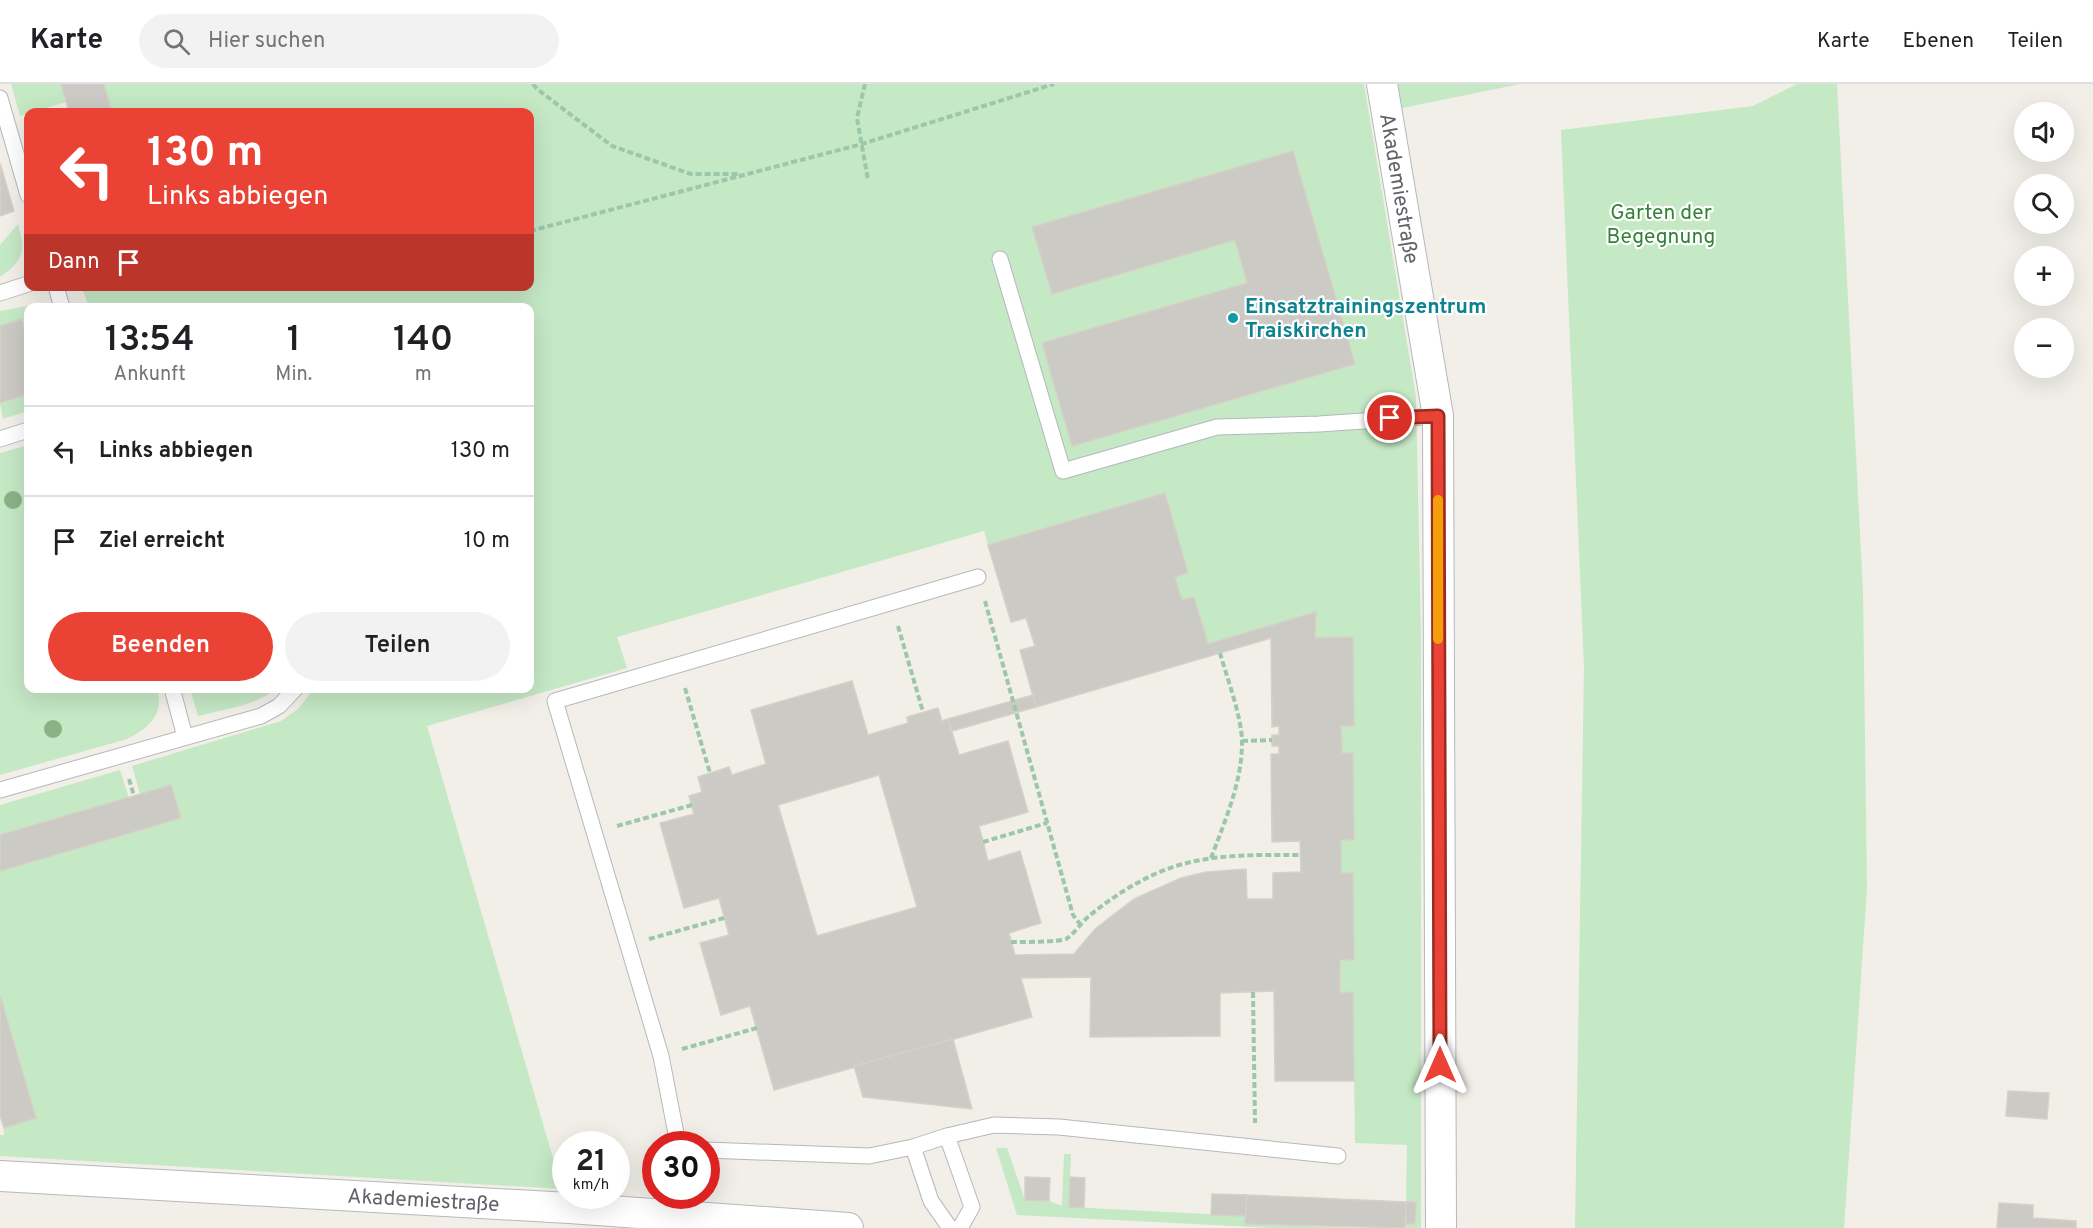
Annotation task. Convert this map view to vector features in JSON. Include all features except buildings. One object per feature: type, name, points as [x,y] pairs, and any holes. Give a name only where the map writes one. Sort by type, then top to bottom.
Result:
[{"type":"street","name":"Akademiestraße","points":[[1382,84],[1438,416],[1441,1228]]},
{"type":"street","name":"Akademiestraße","points":[[0,1176],[545,1207],[848,1228]]},
{"type":"lane","points":[[0,98],[24,181]]},
{"type":"lane","points":[[1000,259],[1063,471],[1216,427],[1319,424],[1438,416]]},
{"type":"lane","points":[[0,293],[24,285]]},
{"type":"lane","points":[[0,439],[24,431]]},
{"type":"lane","points":[[675,1131],[661,1056],[555,701],[978,577]]},
{"type":"lane","points":[[173,693],[185,737]]},
{"type":"lane","points":[[0,790],[261,716],[279,706],[291,693]]},
{"type":"lane","points":[[720,1151],[869,1156],[913,1147],[994,1125],[1059,1127],[1338,1156]]},
{"type":"lane","points":[[947,1136],[972,1207],[960,1228]]},
{"type":"lane","points":[[913,1147],[931,1201],[950,1228]]},
{"type":"path","points":[[533,84],[612,146],[690,174],[745,174]]},
{"type":"path","points":[[865,84],[857,118],[868,180]]},
{"type":"path","points":[[534,230],[862,144],[1054,84]]},
{"type":"path","points":[[978,577],[1073,915],[1080,924]]},
{"type":"path","points":[[891,602],[923,712]]},
{"type":"path","points":[[1211,858],[1234,794],[1241,761],[1242,741],[1220,653]]},
{"type":"path","points":[[678,664],[710,773]]},
{"type":"path","points":[[1242,741],[1272,740]]},
{"type":"path","points":[[594,832],[692,805]]},
{"type":"path","points":[[983,842],[1047,823]]},
{"type":"path","points":[[1011,942],[1066,939],[1106,902],[1126,889],[1157,873],[1184,864],[1211,858],[1300,855]]},
{"type":"path","points":[[628,945],[724,918]]},
{"type":"path","points":[[1253,992],[1256,1148]]},
{"type":"path","points":[[661,1056],[757,1028]]},
{"type":"green space","points":[[11,84],[61,84],[66,102],[46,108],[24,108],[24,115],[20,116]]},
{"type":"green space","points":[[104,84],[1364,84],[1416,397],[1421,636],[1421,1228],[1405,1228],[1406,1224],[1415,1224],[1415,1202],[1406,1202],[1407,1145],[1355,1143],[1353,993],[1340,993],[1340,960],[1354,959],[1353,873],[1341,873],[1341,840],[1354,840],[1353,753],[1342,753],[1341,726],[1353,726],[1352,637],[1315,638],[1316,613],[1208,644],[1194,597],[1182,600],[1175,577],[1164,493],[988,545],[984,531],[617,637],[627,668],[427,726],[552,1155],[552,1188],[0,1156],[0,1135],[4,1135],[4,1128],[36,1118],[0,995],[0,871],[181,818],[171,785],[140,794],[132,766],[281,721],[298,709],[311,693],[534,693],[534,303],[87,303],[83,291],[534,291],[534,108],[111,108]]},
{"type":"green space","points":[[1398,84],[1520,84],[1402,108]]},
{"type":"green space","name":"Garten der Begegnung","points":[[1797,84],[1837,84],[1863,592],[1867,889],[1844,1228],[1575,1228],[1584,668],[1561,130],[1753,106]]},
{"type":"green space","points":[[18,224],[22,241],[21,254],[14,265],[0,277],[0,245]]},
{"type":"green space","points":[[24,307],[24,326],[22,319],[0,326],[0,311]]},
{"type":"green space","points":[[24,395],[24,412],[3,419],[0,403]]},
{"type":"green space","points":[[24,446],[24,693],[158,693],[159,706],[153,720],[127,739],[0,775],[0,453]]},
{"type":"green space","points":[[191,693],[270,693],[249,703],[198,716]]},
{"type":"green space","points":[[120,770],[129,798],[0,835],[0,805]]},
{"type":"green space","points":[[996,1148],[1007,1148],[1025,1200],[1049,1201],[1062,1206],[1064,1154],[1071,1154],[1069,1207],[1246,1216],[1246,1224],[1352,1228],[1274,1228],[1017,1215]]},
{"type":"slow traffic","points":[[1438,500],[1438,639]]},
{"type":"place","name":"Einsatztrainingszentrum Traiskirchen","points":[[1233,318]]},
{"type":"route","points":[[1390,418],[1438,416],[1440,1065]]}]
